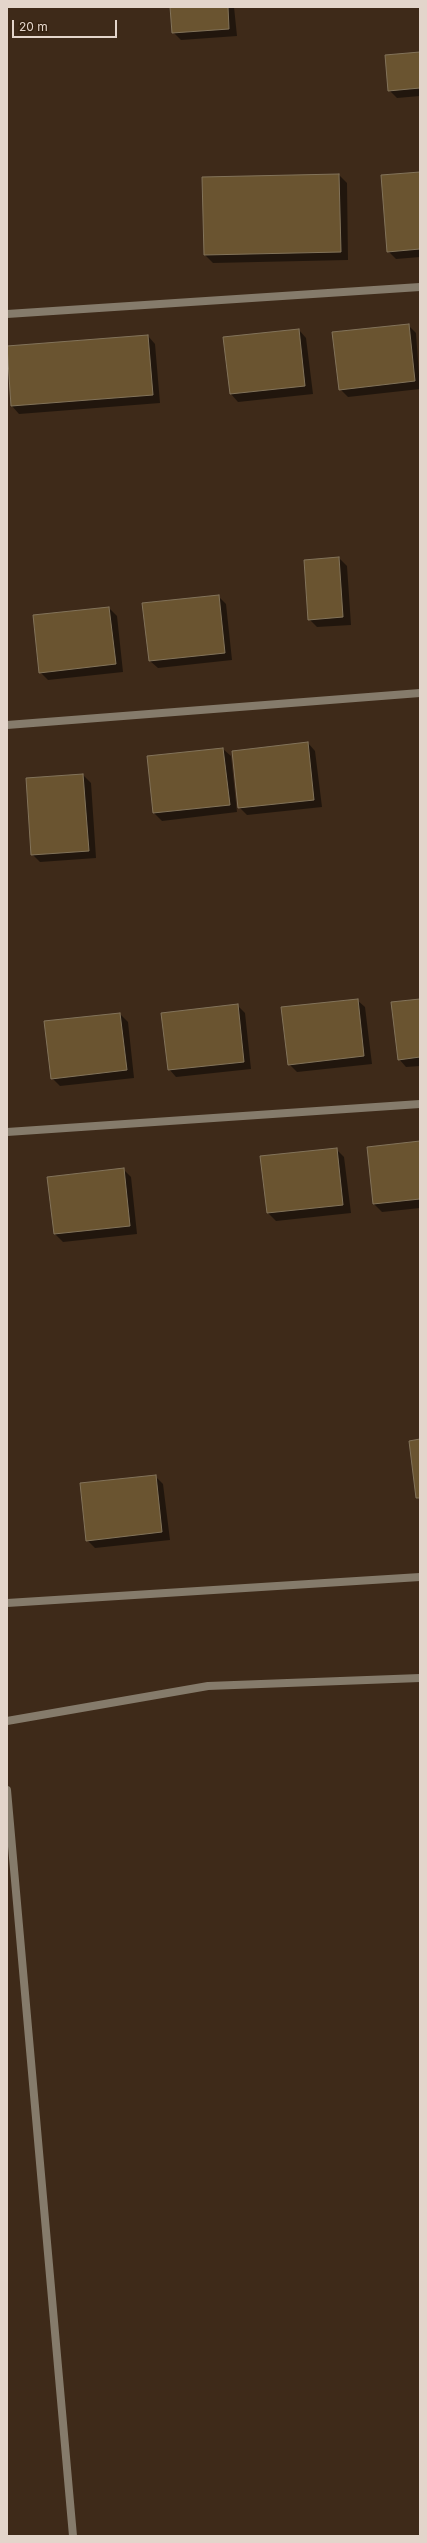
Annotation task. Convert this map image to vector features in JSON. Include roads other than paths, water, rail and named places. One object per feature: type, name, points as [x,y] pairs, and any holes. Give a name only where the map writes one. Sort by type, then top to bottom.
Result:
[{"type":"street","points":[[7,314],[420,287]]},
{"type":"street","points":[[7,725],[420,693]]},
{"type":"street","points":[[7,1132],[420,1104]]},
{"type":"street","points":[[7,1603],[420,1577]]},
{"type":"street","points":[[7,1721],[208,1686],[420,1678]]},
{"type":"street","points":[[7,1790],[73,2536]]}]
